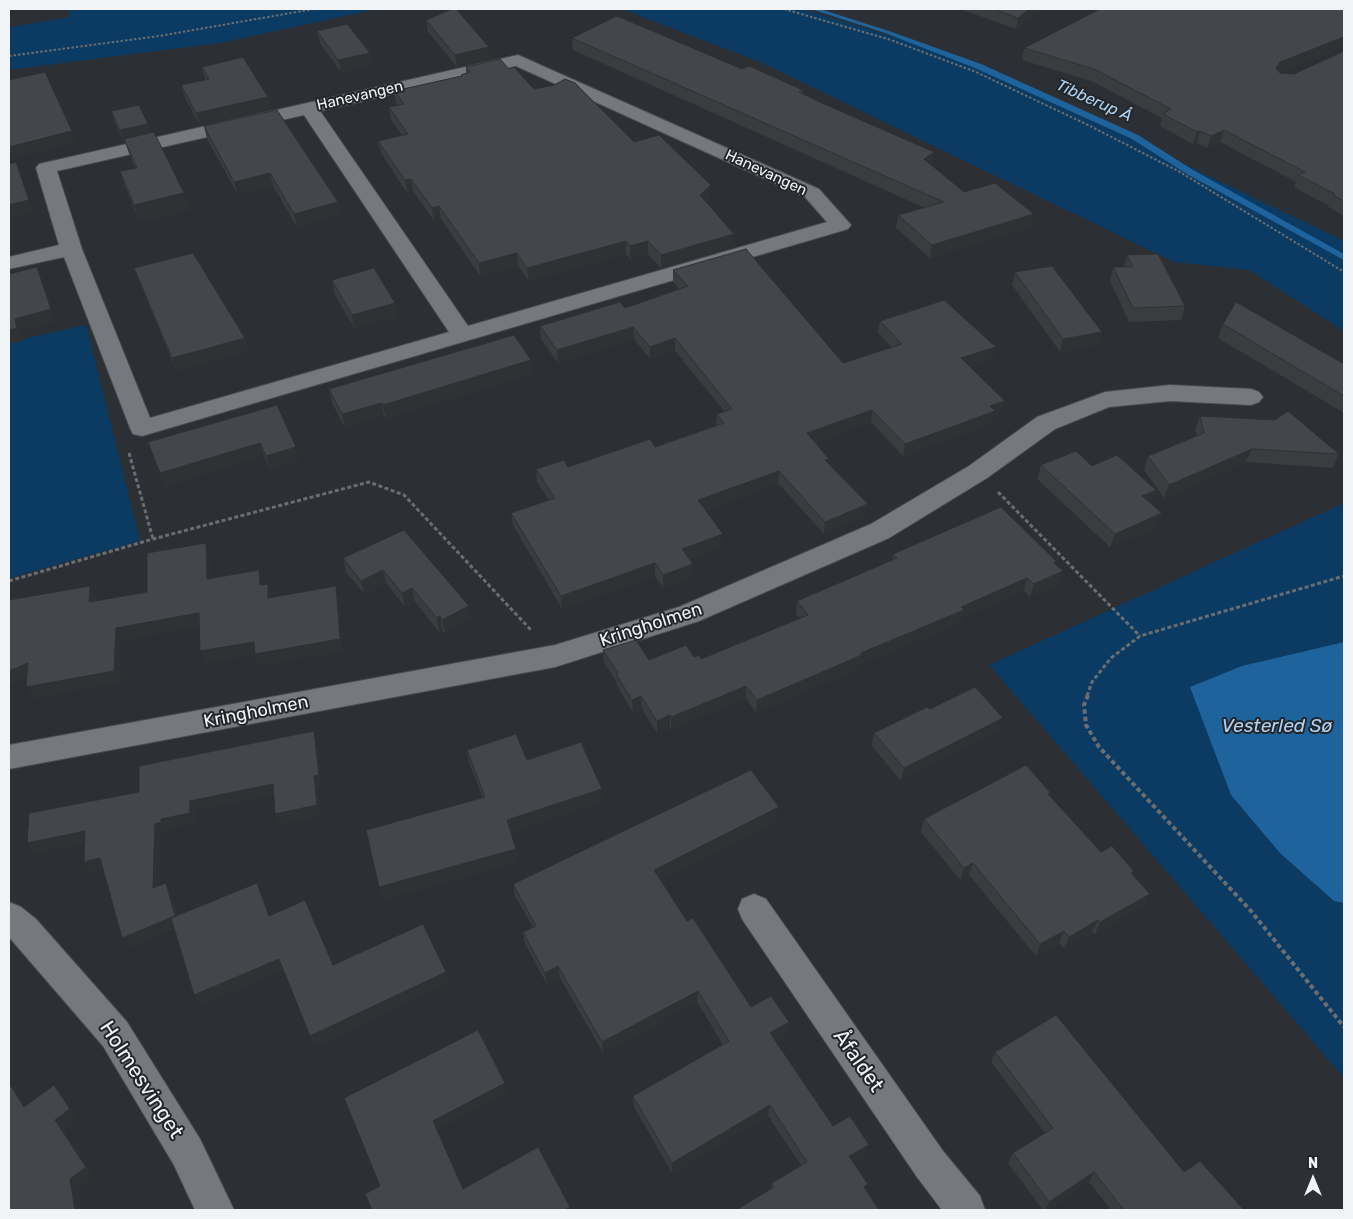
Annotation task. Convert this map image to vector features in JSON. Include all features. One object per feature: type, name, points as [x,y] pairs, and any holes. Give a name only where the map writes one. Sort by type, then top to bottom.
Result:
[{"type":"street","name":"Hanevangen","points":[[518,60],[812,193],[842,225],[142,428],[70,249],[46,168],[518,60]]},
{"type":"street","name":"Hanevangen","points":[[309,108],[464,336]]},
{"type":"street","points":[[9,263],[70,249]]},
{"type":"street","name":"Kringholmen","points":[[9,758],[555,656],[689,614],[880,531],[978,472],[1046,423],[1105,400],[1170,393],[1251,397]]},
{"type":"street","name":"Åfaldet","points":[[754,909],[930,1164],[966,1210]]},
{"type":"street","name":"Holmesvinget","points":[[9,917],[24,930],[115,1034],[187,1152],[215,1210]]},
{"type":"path","points":[[9,56],[159,36],[314,9]]},
{"type":"path","points":[[784,9],[891,40],[985,76],[1088,125],[1180,172],[1344,272]]},
{"type":"path","points":[[142,428],[124,438],[154,539]]},
{"type":"path","points":[[978,472],[1140,636]]},
{"type":"path","points":[[9,581],[154,539],[369,482],[404,495],[555,656]]},
{"type":"path","points":[[1344,576],[1140,636],[1111,658],[1092,682],[1084,705],[1086,725],[1099,748],[1251,911],[1344,1027]]},
{"type":"shaded area","points":[[69,9],[378,9],[220,43],[9,70],[9,27],[70,17]]},
{"type":"shaded area","points":[[622,9],[804,9],[939,51],[1123,135],[1344,241],[1344,331],[1249,270],[1174,262],[760,62]]},
{"type":"shaded area","points":[[86,325],[140,541],[9,578],[9,342]]},
{"type":"shaded area","points":[[1344,503],[1344,642],[1242,666],[1334,901],[1344,903],[1344,1078],[989,665]]},
{"type":"water","name":"Vesterled Sø","points":[[1344,642],[1344,903],[1334,901],[1280,853],[1231,795],[1190,687],[1242,666]]},
{"type":"building","points":[[456,9],[489,47],[455,55],[426,20]]},
{"type":"building","points":[[994,9],[1029,9],[1018,18]]},
{"type":"building","points":[[1100,9],[1344,9],[1344,37],[1280,62],[1276,68],[1280,73],[1294,74],[1344,51],[1344,201],[1333,195],[1335,194],[1298,175],[1305,172],[1224,130],[1211,136],[1200,131],[1197,132],[1163,114],[1171,109],[1094,69],[1024,48]]},
{"type":"building","points":[[617,16],[742,69],[749,66],[803,90],[799,92],[815,100],[934,152],[924,159],[964,192],[995,183],[1034,214],[932,245],[898,215],[944,202],[572,38]]},
{"type":"building","points":[[347,24],[370,53],[338,60],[317,31]]},
{"type":"building","points":[[243,57],[268,97],[196,113],[181,85],[209,79],[202,67]]},
{"type":"building","points":[[500,59],[509,69],[514,67],[534,89],[554,85],[565,79],[575,83],[634,142],[659,135],[711,185],[700,195],[734,234],[661,255],[648,241],[630,246],[626,241],[527,268],[517,253],[479,263],[439,206],[432,208],[411,179],[405,180],[378,141],[408,134],[389,107],[404,104],[394,91],[462,76],[470,72],[466,67]]},
{"type":"building","points":[[45,72],[72,131],[9,147],[9,80]]},
{"type":"building","points":[[139,105],[148,124],[120,130],[111,111]]},
{"type":"building","points":[[277,110],[338,202],[294,214],[270,173],[234,182],[204,126]]},
{"type":"building","points":[[154,132],[184,193],[134,205],[120,171],[137,168],[124,139]]},
{"type":"building","points":[[16,162],[29,200],[9,205],[9,164]]},
{"type":"building","points":[[746,249],[843,363],[902,344],[880,321],[944,300],[996,347],[961,358],[1005,401],[990,406],[995,411],[905,444],[872,410],[807,433],[829,459],[825,460],[868,504],[825,522],[779,471],[698,500],[723,534],[682,549],[693,564],[663,575],[655,563],[561,596],[511,513],[555,498],[536,469],[564,460],[568,467],[650,439],[655,447],[724,423],[717,414],[732,409],[675,338],[650,347],[633,327],[557,350],[540,326],[620,302],[625,308],[688,286],[673,270]]},
{"type":"building","points":[[193,253],[245,338],[172,358],[134,268]]},
{"type":"building","points":[[1158,254],[1185,306],[1133,308],[1113,267],[1133,267],[1127,255]]},
{"type":"building","points":[[1052,266],[1102,332],[1063,339],[1015,272]]},
{"type":"building","points":[[37,267],[51,309],[15,319],[17,328],[9,330],[9,274]]},
{"type":"building","points":[[374,268],[395,303],[352,315],[332,280]]},
{"type":"building","points":[[1236,302],[1344,364],[1344,396],[1223,324]]},
{"type":"building","points":[[514,335],[531,360],[383,405],[382,403],[342,414],[329,389]]},
{"type":"building","points":[[277,405],[296,447],[266,456],[260,443],[160,473],[148,442]]},
{"type":"building","points":[[1288,411],[1339,454],[1252,449],[1169,485],[1148,456],[1204,433],[1200,416],[1275,420]]},
{"type":"building","points":[[1076,451],[1092,466],[1117,455],[1156,490],[1142,496],[1162,513],[1115,534],[1041,465]]},
{"type":"building","points":[[1001,507],[1056,561],[1054,563],[1063,571],[1034,584],[1027,578],[961,607],[964,610],[861,653],[862,655],[757,700],[746,686],[657,721],[641,696],[632,700],[603,650],[636,640],[649,660],[686,645],[694,657],[699,655],[701,659],[808,615],[797,601],[897,558],[893,554]]},
{"type":"building","points":[[404,530],[469,606],[442,620],[440,616],[437,618],[412,588],[402,593],[383,570],[361,581],[343,558]]},
{"type":"building","points":[[206,543],[207,579],[259,570],[260,585],[268,584],[268,598],[336,586],[340,639],[255,654],[254,642],[200,651],[199,613],[116,628],[114,671],[26,687],[28,663],[9,671],[9,600],[90,586],[89,602],[147,592],[147,553]]},
{"type":"building","points":[[975,687],[1003,718],[904,768],[874,733],[927,707],[930,709]]},
{"type":"building","points":[[314,731],[319,775],[314,776],[317,805],[275,814],[273,784],[190,801],[190,813],[161,819],[161,822],[155,824],[153,888],[166,883],[175,916],[122,938],[100,858],[84,862],[85,831],[27,843],[29,813],[139,792],[139,766]]},
{"type":"building","points":[[516,734],[527,760],[581,742],[602,789],[507,820],[516,849],[379,887],[366,830],[485,797],[467,750]]},
{"type":"building","points":[[1026,765],[1050,792],[1048,794],[1101,852],[1112,846],[1134,871],[1131,873],[1150,894],[1069,937],[1064,931],[1040,944],[973,863],[964,868],[924,819]]},
{"type":"building","points":[[751,770],[779,807],[654,870],[687,921],[693,918],[751,1007],[771,996],[789,1022],[770,1033],[833,1126],[850,1116],[869,1145],[849,1156],[868,1184],[864,1187],[879,1210],[736,1210],[774,1187],[772,1183],[807,1162],[770,1105],[672,1163],[633,1096],[729,1041],[698,991],[602,1042],[558,966],[545,973],[523,932],[536,926],[513,884]]},
{"type":"building","points":[[257,883],[269,916],[305,900],[333,965],[423,924],[446,972],[310,1036],[279,959],[194,995],[171,918]]},
{"type":"building","points":[[1056,1015],[1184,1172],[1200,1161],[1244,1210],[1124,1210],[1094,1172],[1049,1202],[1013,1153],[1053,1128],[995,1052]]},
{"type":"building","points":[[478,1030],[505,1083],[433,1121],[463,1189],[538,1147],[570,1207],[565,1210],[372,1210],[365,1194],[380,1186],[344,1098]]},
{"type":"building","points":[[54,1085],[70,1109],[55,1120],[86,1167],[70,1179],[75,1210],[9,1210],[9,1088],[11,1086],[24,1107]]},
{"type":"waterway","name":"Tibberup Å","points":[[814,9],[887,32],[978,66],[1135,137],[1190,172],[1344,257]]}]
